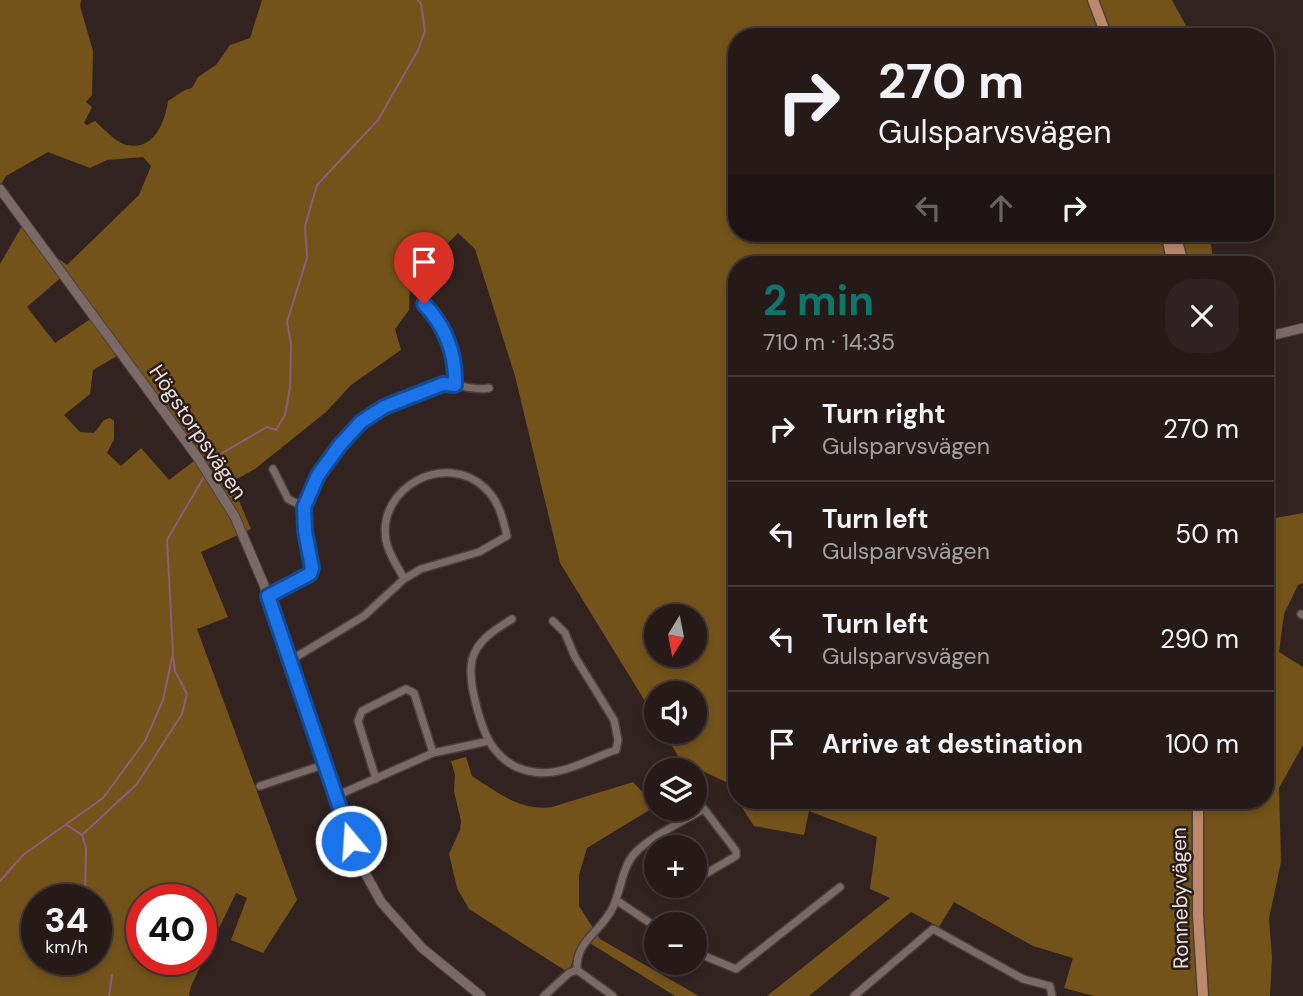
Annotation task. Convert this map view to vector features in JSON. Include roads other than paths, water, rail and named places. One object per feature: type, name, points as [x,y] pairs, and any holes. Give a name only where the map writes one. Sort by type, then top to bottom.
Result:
[{"type":"main road","points":[[1093,0],[1104,28]]},
{"type":"main road","name":"Ronnebyvägen","points":[[1198,809],[1198,915],[1203,996]]},
{"type":"street","name":"Högstorpsvägen","points":[[0,189],[213,479],[242,530],[291,660],[357,858],[381,902],[422,948],[481,996]]},
{"type":"street","points":[[424,304],[442,327],[447,339],[456,369],[455,385]]},
{"type":"street","points":[[1274,335],[1303,328]]},
{"type":"street","points":[[268,596],[303,579],[312,570],[304,507],[318,475],[361,422],[390,404],[419,396],[443,384],[477,390],[489,388]]},
{"type":"street","points":[[274,469],[288,499],[304,507]]},
{"type":"street","points":[[291,660],[365,616],[404,579],[421,569],[479,552],[507,536],[495,499],[485,488],[472,479],[441,472],[425,476],[400,493],[387,518],[386,539],[404,579]]},
{"type":"street","points":[[512,619],[493,631],[480,644],[472,659],[470,677],[489,741],[504,759],[518,768],[536,773],[555,772],[616,750],[618,740],[614,720],[575,657],[565,633],[553,621]]},
{"type":"street","points":[[376,779],[358,721],[362,711],[406,690],[414,693],[433,753]]},
{"type":"street","points":[[336,796],[433,753],[489,741]]},
{"type":"street","points":[[260,786],[326,764]]},
{"type":"street","points":[[707,813],[736,851],[736,856],[707,873]]},
{"type":"street","points":[[613,996],[577,970],[576,957],[580,948],[612,911],[633,855],[685,821]]},
{"type":"street","points":[[707,957],[736,969],[840,887]]},
{"type":"street","points":[[616,900],[644,919]]},
{"type":"street","points":[[854,996],[933,929],[1011,973],[1050,986],[1053,993]]},
{"type":"street","points":[[544,996],[569,973],[577,970]]},
{"type":"waterway","points":[[210,467],[217,456],[267,427],[276,430],[285,415],[290,388],[291,344],[287,322],[307,258],[305,226],[317,185],[378,120],[418,50],[425,31],[418,0]]},
{"type":"waterway","points":[[0,881],[23,855],[103,798],[145,741],[163,700],[173,653],[167,540],[205,475]]},
{"type":"waterway","points":[[82,835],[137,784],[182,714],[187,694],[175,671],[173,656]]},
{"type":"waterway","points":[[67,825],[82,835],[86,848],[85,884]]},
{"type":"waterway","points":[[109,996],[112,975]]}]
